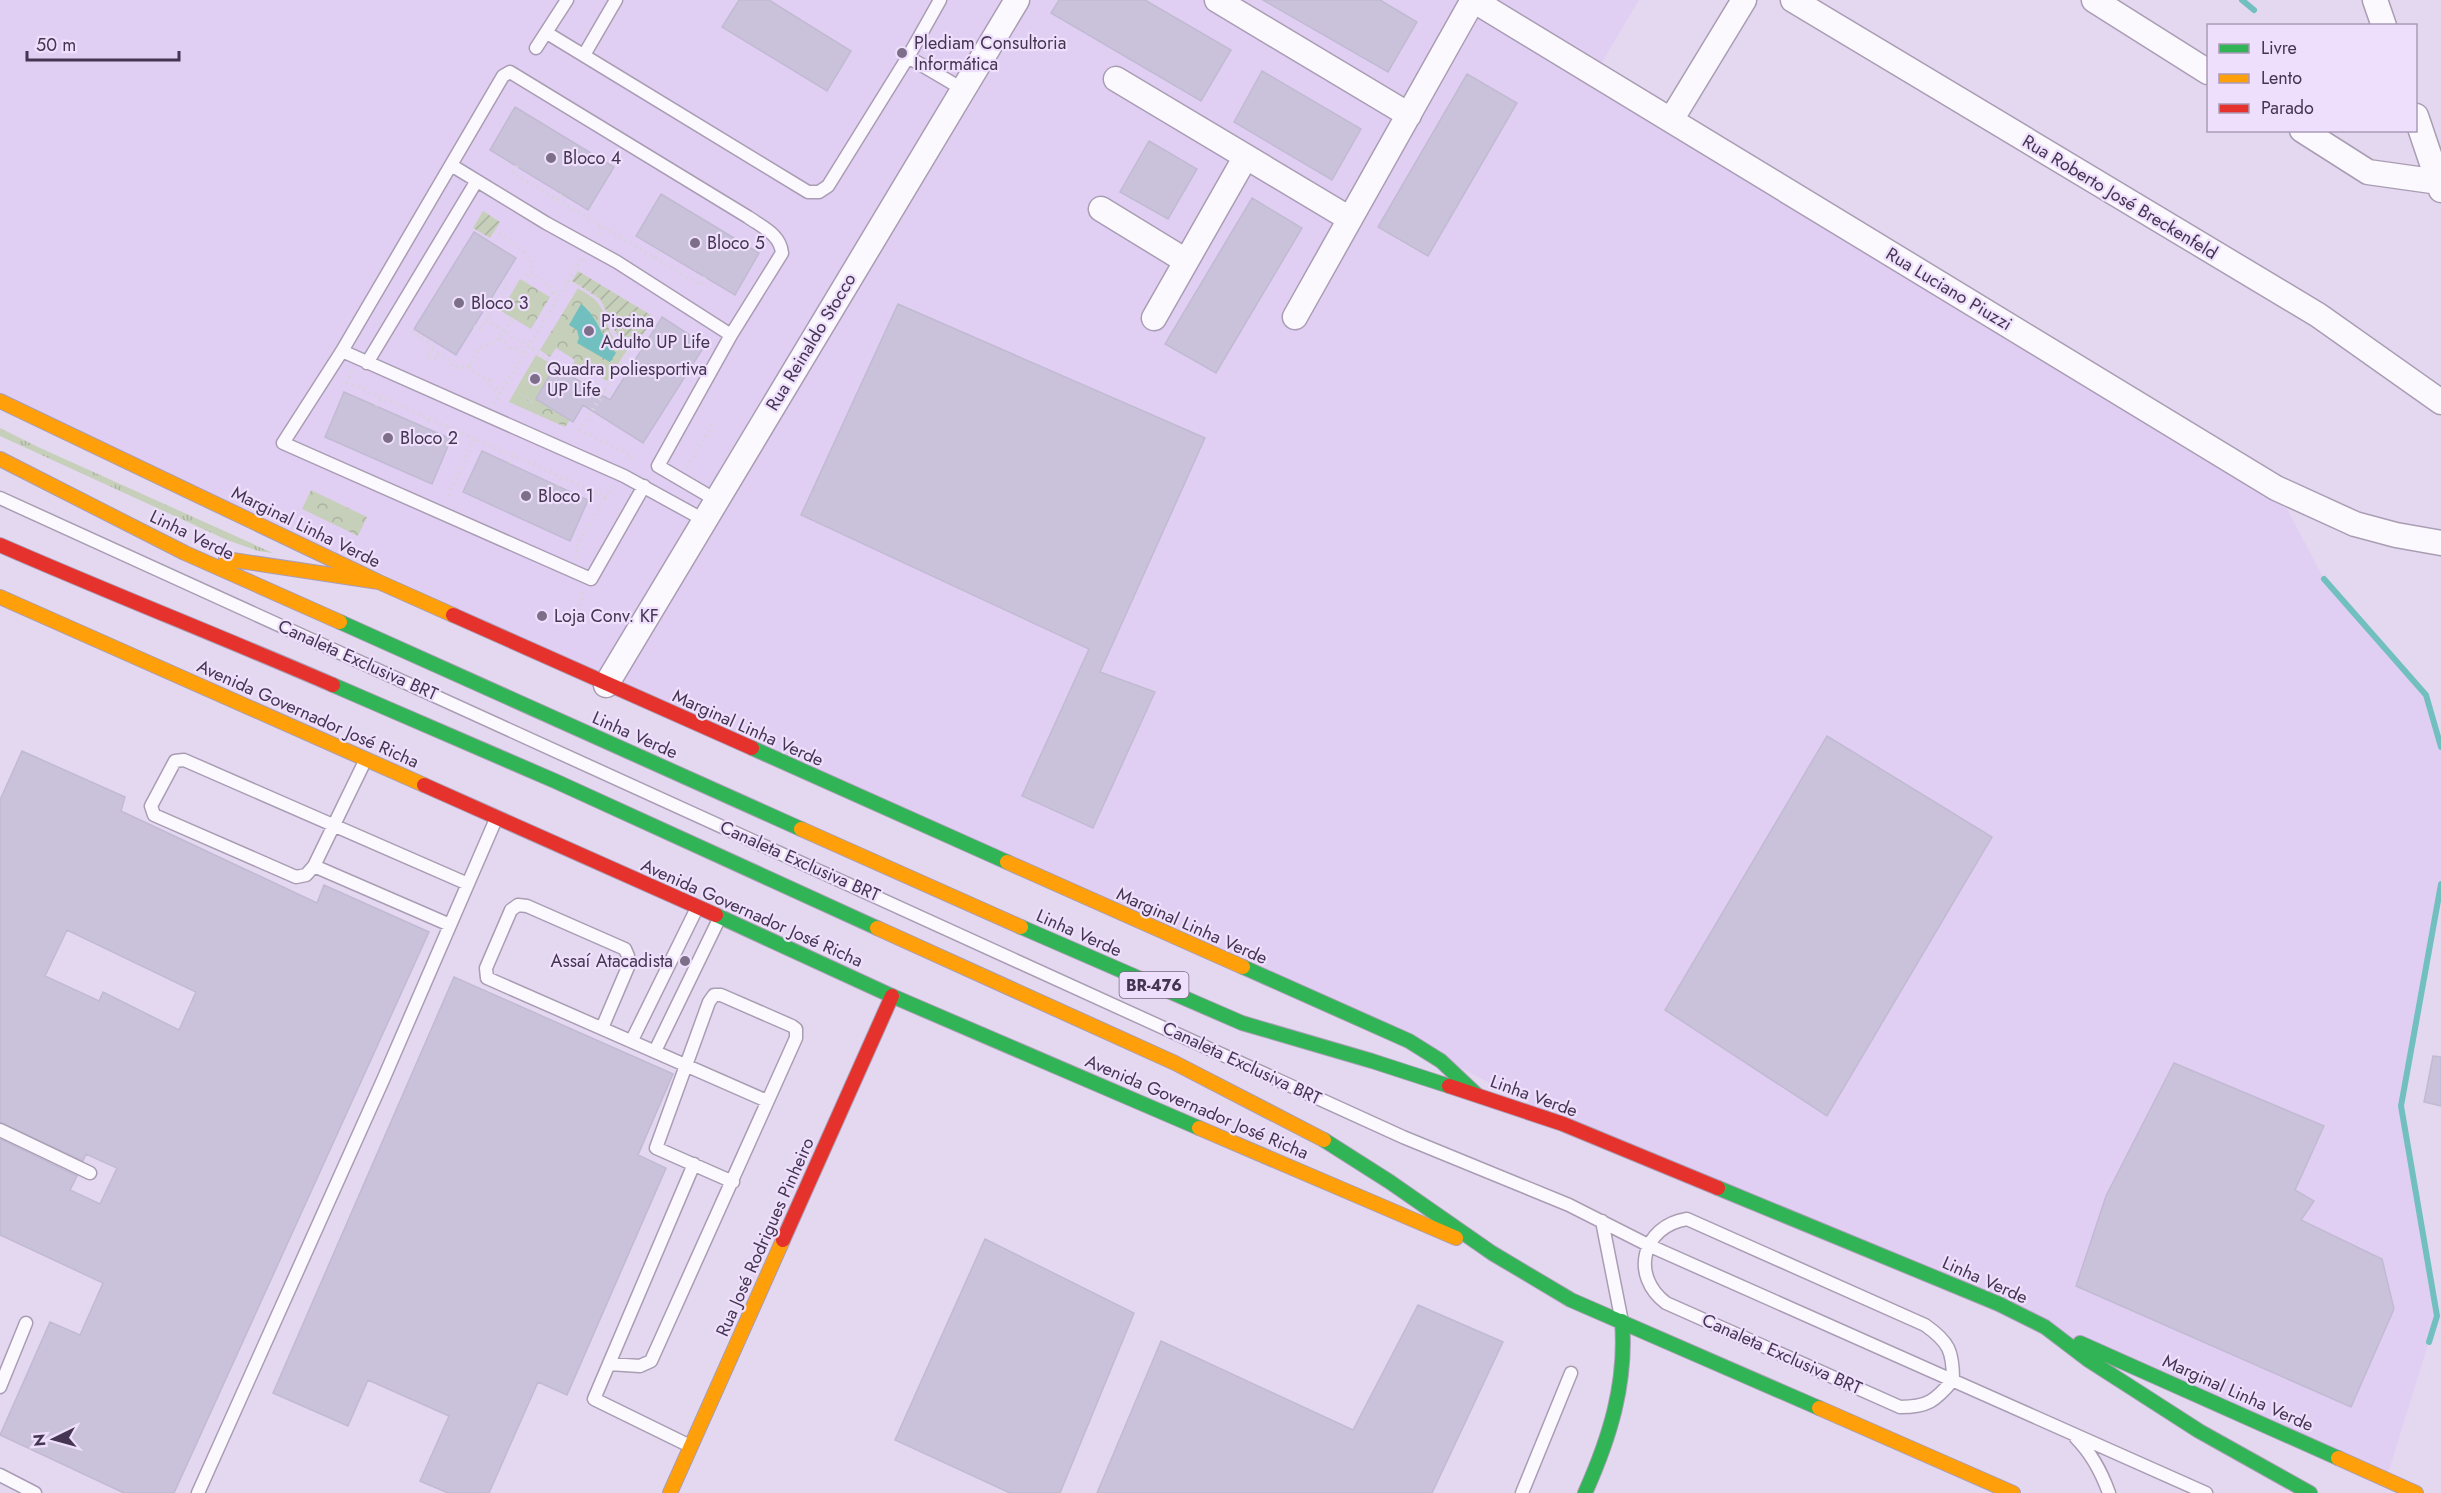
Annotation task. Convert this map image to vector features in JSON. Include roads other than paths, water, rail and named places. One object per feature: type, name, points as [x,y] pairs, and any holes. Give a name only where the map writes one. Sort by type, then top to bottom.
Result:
[{"type":"main road","name":"Marginal Linha Verde","points":[[0,401],[379,582],[1409,1041],[1441,1061],[1476,1094]]},
{"type":"main road","name":"Linha Verde","points":[[0,459],[185,553],[1053,941],[1242,1023],[1476,1094],[1563,1124],[1999,1304],[2045,1327],[2087,1359],[2199,1431],[2310,1493]]},
{"type":"main road","points":[[0,544],[100,589],[248,648],[555,782],[1175,1063],[1328,1142],[1492,1253],[1571,1299],[2013,1493]]},
{"type":"main road","points":[[185,553],[379,582]]},
{"type":"main road","name":"Avenida Governador José Richa","points":[[0,597],[720,917],[892,996],[1492,1253]]},
{"type":"main road","name":"Rua José Rodrigues Pinheiro","points":[[670,1493],[892,996]]},
{"type":"main road","points":[[1585,1493],[1611,1433],[1618,1404],[1625,1354],[1622,1321]]},
{"type":"main road","name":"Marginal Linha Verde","points":[[2045,1327],[2416,1493]]},
{"type":"street","name":"Rua Reinaldo Stocco","points":[[606,685],[1017,0]]},
{"type":"street","points":[[1216,0],[1409,115]]},
{"type":"street","points":[[1295,317],[1473,0]]},
{"type":"street","name":"Rua Luciano Piuzzi","points":[[1473,0],[2276,488],[2355,524],[2396,535],[2441,543]]},
{"type":"street","points":[[1671,120],[1744,0]]},
{"type":"street","name":"Rua Roberto José Breckenfeld","points":[[1793,0],[2318,315],[2441,402]]},
{"type":"street","points":[[2094,0],[2207,71]]},
{"type":"street","points":[[2376,0],[2383,24]]},
{"type":"street","points":[[1116,79],[1350,219]]},
{"type":"street","points":[[2417,122],[2440,186]]},
{"type":"street","points":[[2305,132],[2367,172],[2440,186]]},
{"type":"street","points":[[1154,318],[1245,158]]},
{"type":"street","points":[[1101,209],[1186,261]]},
{"type":"lane","points":[[536,48],[567,0]]},
{"type":"lane","points":[[584,55],[616,0]]},
{"type":"lane","points":[[547,33],[808,192],[819,192],[828,186],[908,57],[940,0]]},
{"type":"lane","points":[[908,57],[964,90]]},
{"type":"lane","points":[[644,486],[591,579],[283,443],[342,351],[502,76],[510,72],[747,217],[781,243],[782,253],[731,335],[658,466],[710,510]]},
{"type":"lane","points":[[451,165],[476,182],[617,262],[731,335]]},
{"type":"lane","points":[[367,363],[476,182]]},
{"type":"lane","points":[[342,351],[644,486],[710,510]]},
{"type":"lane","name":"Canaleta Exclusiva BRT","points":[[0,498],[1403,1137],[1569,1205],[1648,1245],[2206,1493]]},
{"type":"lane","points":[[365,760],[333,826],[314,866],[306,875],[296,877],[154,815],[151,806],[175,761],[184,760],[333,826],[468,885]]},
{"type":"lane","points":[[198,1493],[383,1080],[496,818]]},
{"type":"lane","points":[[314,866],[450,925]]},
{"type":"lane","points":[[602,1028],[628,967],[628,956],[625,949],[526,906],[518,905],[511,910],[486,968],[487,978],[768,1101]]},
{"type":"lane","points":[[632,1040],[697,907]]},
{"type":"lane","points":[[655,1051],[720,917]]},
{"type":"lane","points":[[609,1364],[640,1366],[651,1361],[733,1182],[796,1038],[796,1029],[792,1026],[721,995],[714,995],[656,1148],[733,1182]]},
{"type":"lane","points":[[0,1130],[90,1173]]},
{"type":"lane","points":[[691,1446],[594,1399],[694,1164]]},
{"type":"lane","points":[[1648,1245],[1658,1231],[1671,1222],[1687,1219],[1701,1225],[1925,1325],[1943,1338],[1953,1358],[1953,1380]]},
{"type":"lane","points":[[1602,1221],[1622,1321]]},
{"type":"lane","name":"Canaleta Exclusiva BRT","points":[[1648,1245],[1647,1279],[1653,1293],[1666,1303],[1900,1407],[1917,1407],[1935,1400],[1953,1380]]},
{"type":"lane","points":[[0,1387],[26,1323]]},
{"type":"lane","points":[[1522,1493],[1571,1373]]},
{"type":"lane","name":"Canaleta Exclusiva BRT","points":[[2068,1431],[2087,1449],[2101,1471],[2109,1493]]},
{"type":"lane","points":[[0,1475],[35,1493]]},
{"type":"waterway","points":[[2242,0],[2254,10]]},
{"type":"waterway","points":[[2324,579],[2426,695],[2441,747]]},
{"type":"waterway","points":[[2429,1342],[2437,1316],[2401,1106],[2441,884]]},
{"type":"place","name":"Plediam Consultoria Informática","points":[[902,53]]},
{"type":"place","name":"Bloco 4","points":[[551,158]]},
{"type":"place","name":"Bloco 5","points":[[695,243]]},
{"type":"place","name":"Bloco 3","points":[[459,303]]},
{"type":"place","name":"Piscina Adulto UP Life","points":[[589,331]]},
{"type":"place","name":"Quadra poliesportiva UP Life","points":[[535,379]]},
{"type":"place","name":"Bloco 2","points":[[388,438]]},
{"type":"place","name":"Bloco 1","points":[[526,496]]},
{"type":"place","name":"Loja Conv. KF","points":[[542,616]]},
{"type":"place","name":"Assaí Atacadista","points":[[685,961]]}]
